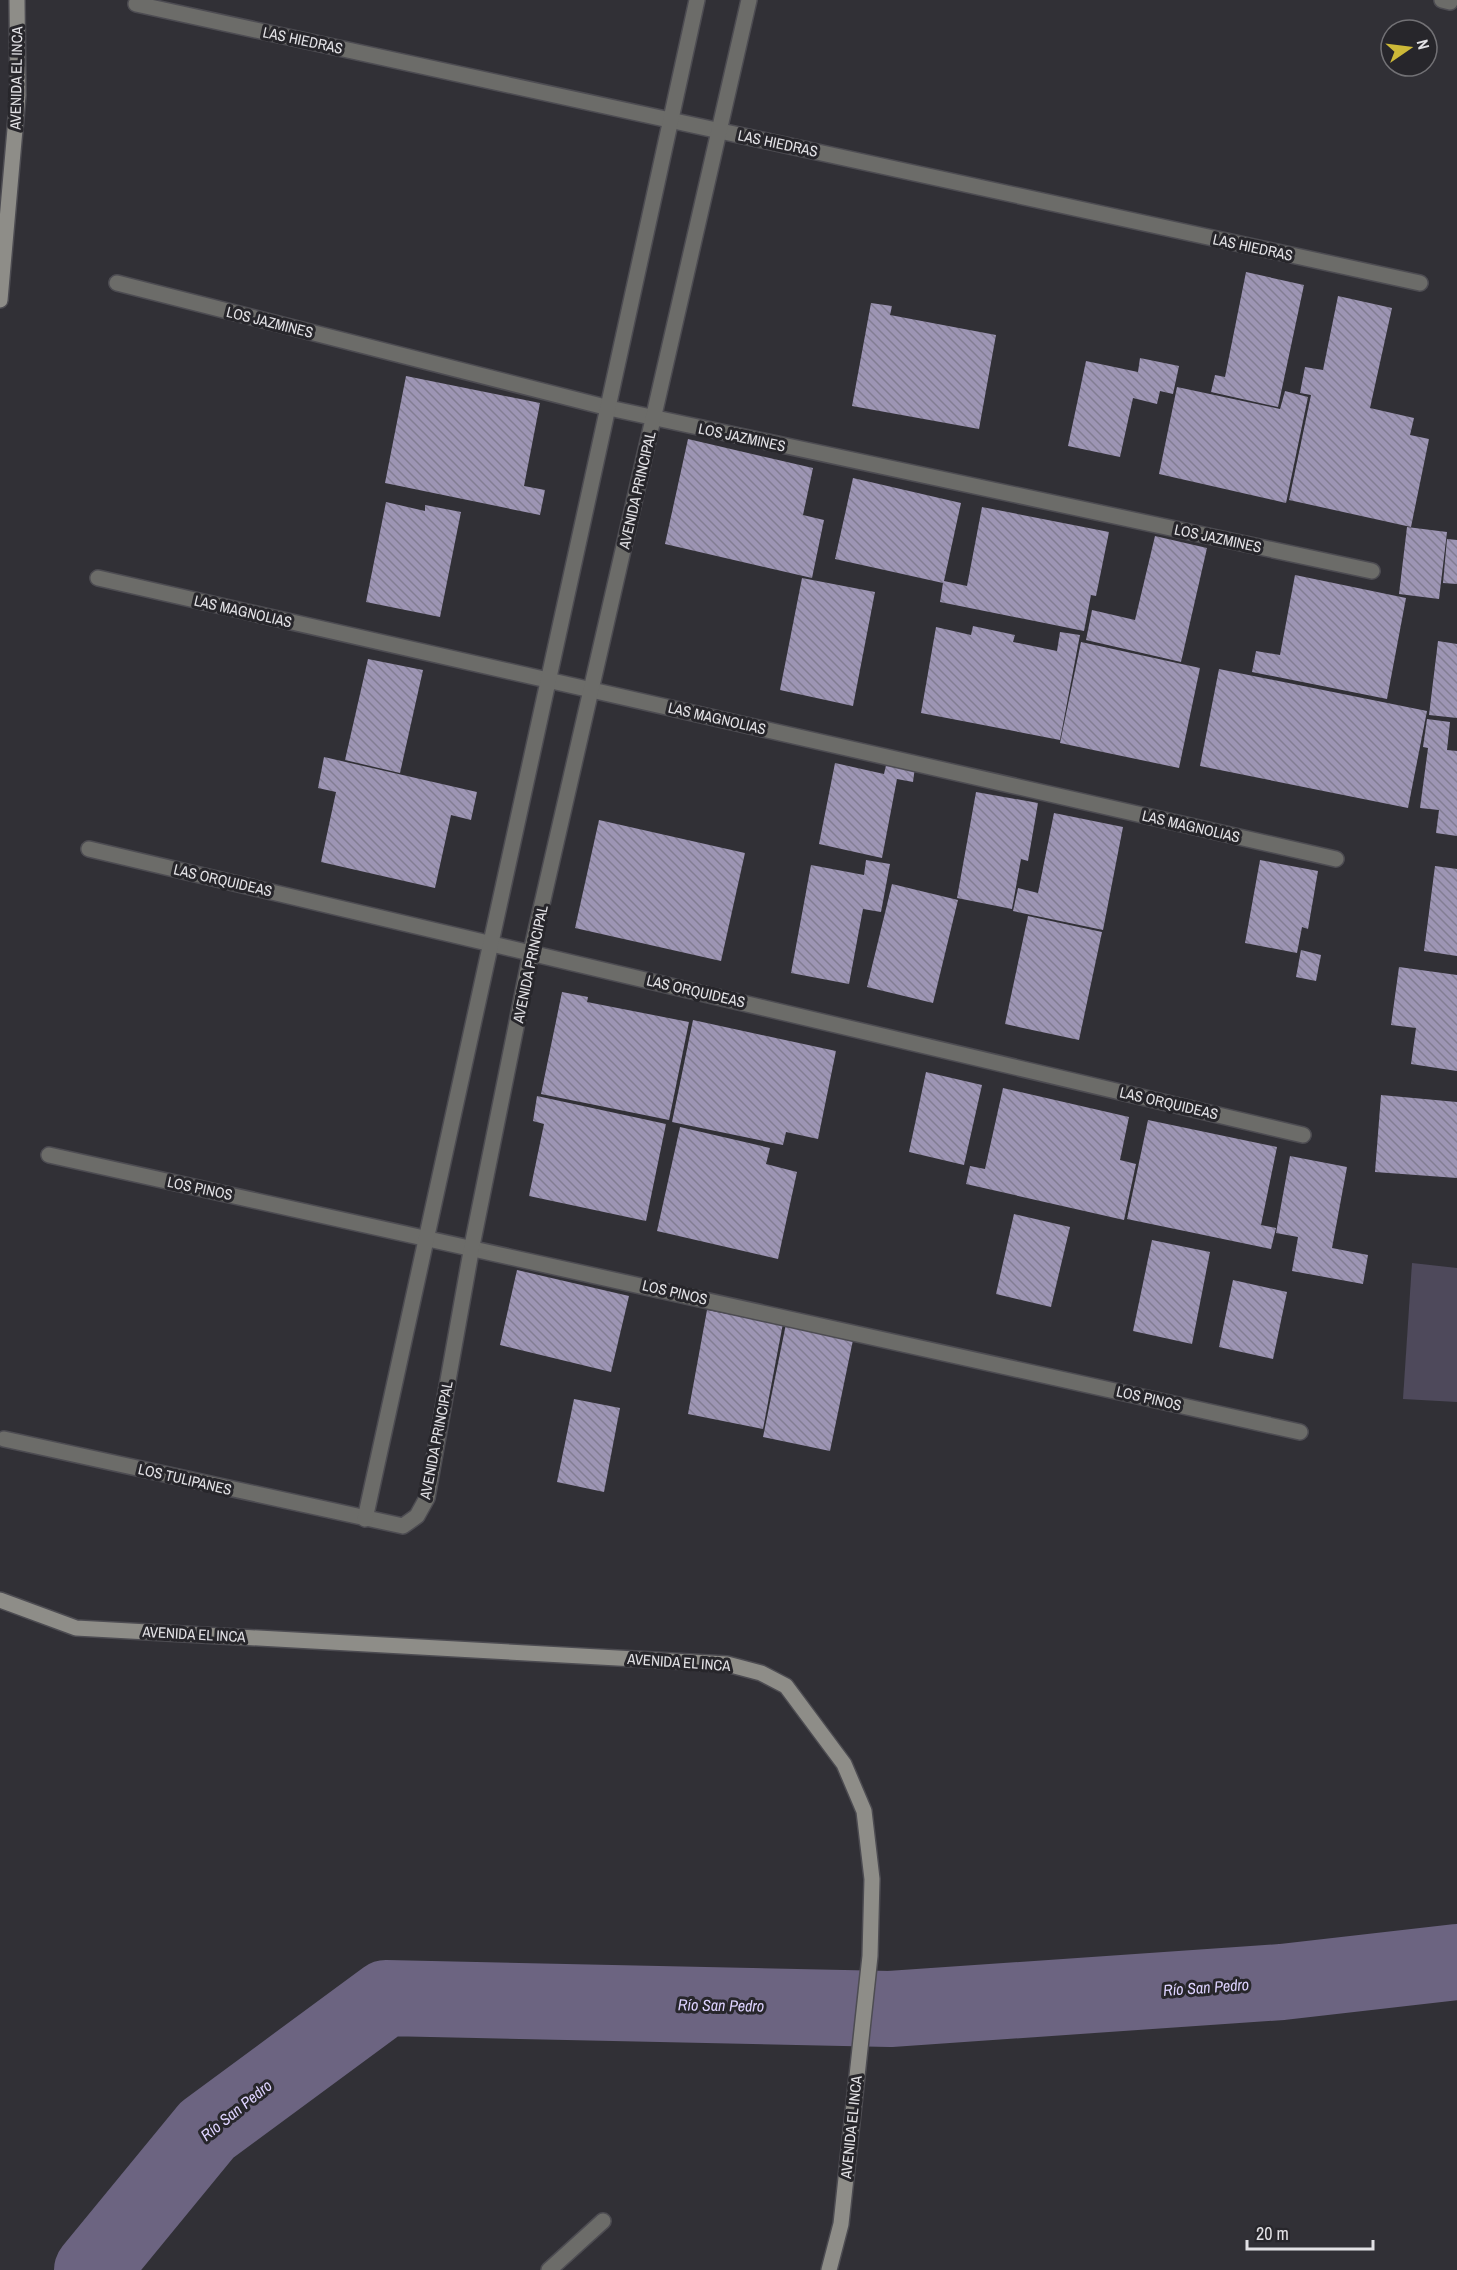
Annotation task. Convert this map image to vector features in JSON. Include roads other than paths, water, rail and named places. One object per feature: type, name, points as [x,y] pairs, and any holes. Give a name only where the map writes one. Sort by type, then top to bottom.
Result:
[{"type":"street","name":"AVENIDA EL INCA","points":[[0,300],[18,95],[17,0]]},
{"type":"street","points":[[365,1520],[698,0]]},
{"type":"street","name":"AVENIDA PRINCIPAL","points":[[365,1520],[403,1526],[417,1516],[427,1498],[472,1246],[531,952],[749,0]]},
{"type":"street","name":"LAS HIEDRAS","points":[[136,4],[1420,283]]},
{"type":"street","name":"LOS JAZMINES","points":[[117,283],[609,408],[1372,571]]},
{"type":"street","name":"LAS MAGNOLIAS","points":[[98,578],[1336,858]]},
{"type":"street","name":"LAS ORQUIDEAS","points":[[89,849],[1303,1135]]},
{"type":"street","name":"LOS PINOS","points":[[49,1155],[427,1239],[472,1246],[1300,1432]]},
{"type":"street","name":"LOS TULIPANES","points":[[4,1439],[365,1520]]},
{"type":"street","name":"AVENIDA EL INCA","points":[[0,1600],[76,1628],[727,1664],[761,1673],[786,1686],[844,1764],[864,1811],[872,1879],[870,1956],[841,2224],[830,2270]]},
{"type":"street","points":[[549,2270],[603,2221]]},
{"type":"waterway","name":"Río San Pedro","points":[[92,2270],[207,2130],[386,1998],[890,2009],[1282,1982],[1457,1962]]}]
